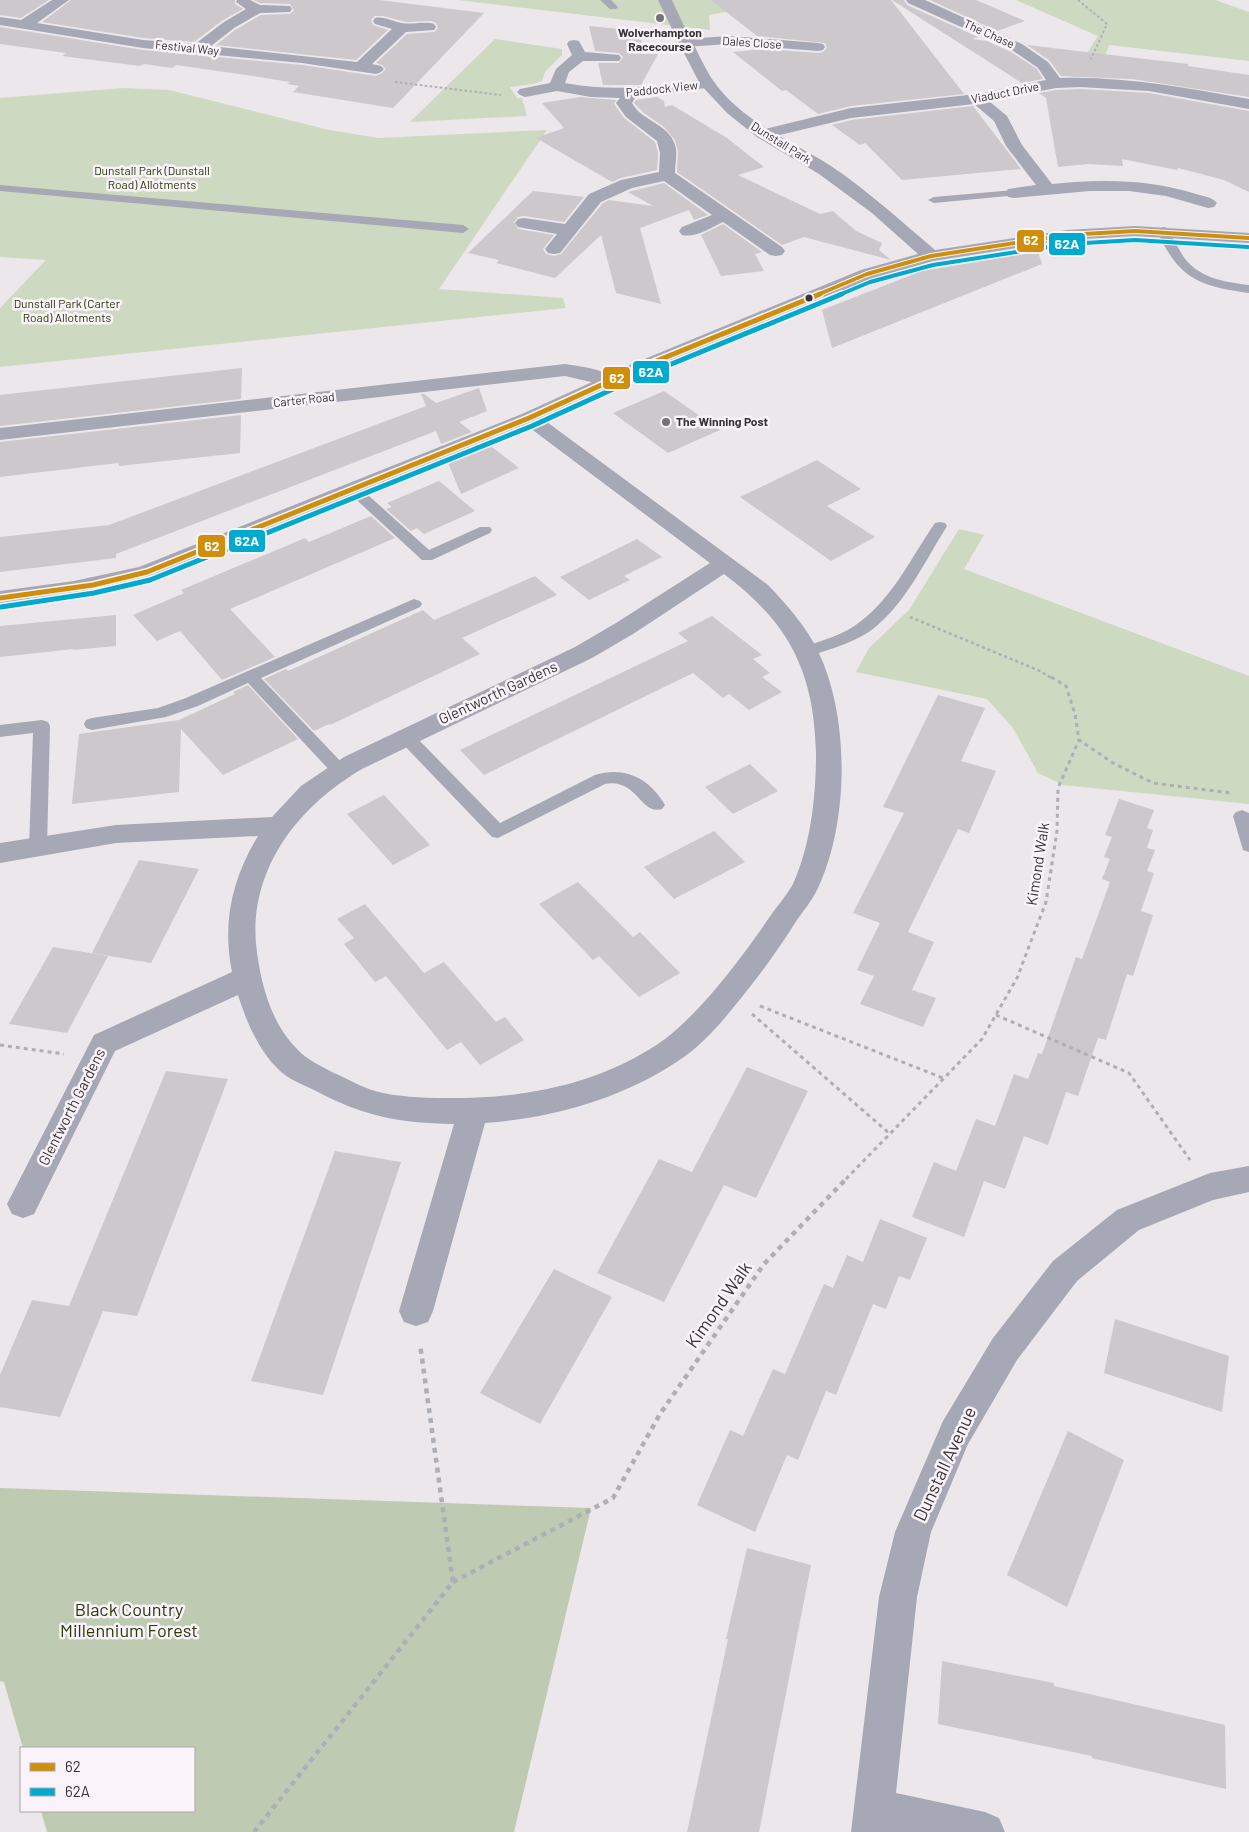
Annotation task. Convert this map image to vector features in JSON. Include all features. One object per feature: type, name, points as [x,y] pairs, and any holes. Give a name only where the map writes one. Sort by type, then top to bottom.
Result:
[{"type":"street","points":[[25,24],[62,0]]},
{"type":"street","name":"Dunstall Park","points":[[665,0],[708,84],[734,110],[763,134],[826,170],[878,209],[931,256]]},
{"type":"street","name":"The Chase","points":[[913,0],[1017,47],[1043,65],[1056,83]]},
{"type":"street","points":[[242,2],[257,9],[285,9]]},
{"type":"street","points":[[198,49],[229,25],[257,9]]},
{"type":"street","name":"Festival Way","points":[[0,21],[88,36],[376,69]]},
{"type":"street","points":[[380,21],[402,28],[429,27]]},
{"type":"street","points":[[360,68],[402,28]]},
{"type":"street","name":"Dales Close","points":[[682,36],[729,40],[757,35],[818,47]]},
{"type":"street","points":[[556,86],[557,78],[577,50],[614,58]]},
{"type":"street","name":"Viaduct Drive","points":[[763,134],[851,113],[977,99],[1056,83],[1080,82],[1150,86],[1249,104]]},
{"type":"street","name":"Paddock View","points":[[525,92],[556,86],[601,93],[630,94],[708,84]]},
{"type":"street","points":[[630,94],[624,103],[627,110],[665,140],[668,153],[667,175]]},
{"type":"street","points":[[977,99],[1001,119],[1014,146],[1047,189]]},
{"type":"street","points":[[554,249],[595,198],[609,190],[627,184],[667,175],[776,251]]},
{"type":"street","points":[[1014,192],[1118,184],[1181,194],[1208,203]]},
{"type":"street","points":[[1166,209],[1181,194]]},
{"type":"street","points":[[688,231],[726,215]]},
{"type":"street","points":[[524,222],[568,230]]},
{"type":"street","points":[[0,598],[82,587],[147,572],[529,418],[607,382],[868,274],[931,256],[1066,235],[1162,231],[1249,238]]},
{"type":"street","name":"Carter Road","points":[[0,434],[565,370],[585,373],[607,382]]},
{"type":"street","name":"Glentworth Gardens","points":[[529,418],[760,590],[781,613],[807,651],[817,678],[829,752],[828,798],[822,834],[805,887],[760,955],[705,1019],[671,1051],[633,1073],[591,1090],[539,1104],[473,1111],[394,1108],[354,1097],[289,1062],[270,1036],[255,1007],[247,978],[240,932],[247,884],[259,857],[278,826],[302,800],[357,760],[567,660],[724,564]]},
{"type":"street","points":[[0,853],[116,834],[278,826]]},
{"type":"street","name":"Glentworth Gardens","points":[[23,1204],[104,1043],[247,978]]},
{"type":"street","points":[[416,1311],[473,1111]]},
{"type":"street","name":"Dunstall Avenue","points":[[873,1820],[898,1597],[913,1532],[955,1433],[1005,1349],[1065,1271],[1128,1220],[1210,1187],[1249,1179]]},
{"type":"street","points":[[873,1820],[986,1832]]},
{"type":"lane","points":[[605,0],[613,6]]},
{"type":"lane","points":[[0,188],[463,229]]},
{"type":"lane","points":[[934,200],[1014,192]]},
{"type":"lane","points":[[1162,231],[1181,264],[1193,275],[1210,282],[1249,289]]},
{"type":"lane","points":[[353,489],[427,557],[485,530]]},
{"type":"lane","points":[[807,651],[837,642],[866,626],[886,607],[940,526]]},
{"type":"lane","points":[[92,724],[160,713],[192,702],[414,604]]},
{"type":"lane","points":[[250,676],[340,771]]},
{"type":"lane","points":[[0,731],[42,726],[38,847]]},
{"type":"lane","points":[[406,737],[498,832],[601,779],[615,775],[628,778],[656,805]]},
{"type":"lane","points":[[1242,816],[1249,845]]},
{"type":"path","points":[[1078,0],[1107,24],[1080,82]]},
{"type":"path","points":[[376,69],[370,75],[379,80],[495,94],[525,92]]},
{"type":"path","points":[[886,607],[1040,671],[1066,686],[1079,740],[1113,763],[1152,784],[1239,794]]},
{"type":"path","name":"Kimond Walk","points":[[453,1582],[613,1498],[660,1414],[764,1264],[982,1038],[1017,978],[1046,902],[1057,831],[1058,788],[1079,740]]},
{"type":"path","points":[[728,993],[943,1078]]},
{"type":"path","points":[[728,993],[889,1133]]},
{"type":"path","points":[[996,1015],[1129,1072],[1210,1187]]},
{"type":"path","points":[[0,1045],[96,1059]]},
{"type":"path","points":[[254,1832],[453,1582],[416,1311]]},
{"type":"green space","name":"Wolverhampton Racecourse","points":[[458,0],[767,0],[736,10],[709,15],[710,30]]},
{"type":"green space","points":[[1016,0],[1215,0],[1249,12],[1249,61],[1109,45],[1097,77],[1072,77],[1098,36]]},
{"type":"green space","points":[[495,39],[562,49],[562,55],[545,72],[542,81],[510,87],[517,98],[522,98],[527,116],[410,122]]},
{"type":"green space","name":"Dunstall Park (Dunstall Road) Allotments","points":[[123,88],[169,90],[329,130],[379,138],[547,130],[439,289],[563,298],[566,308],[0,367],[0,308],[46,260],[0,257],[0,98]]},
{"type":"green space","points":[[959,529],[984,535],[964,569],[1249,676],[1249,804],[1063,785],[1038,773],[1013,728],[987,699],[856,672],[869,648],[909,610]]},
{"type":"green space","name":"Black Country Millennium Forest","points":[[0,1488],[591,1508],[514,1832],[47,1832],[41,1812],[195,1812],[195,1747],[23,1747],[4,1682],[0,1681]]},
{"type":"building","points":[[0,0],[49,0],[21,18],[0,15]]},
{"type":"building","points":[[71,0],[235,0],[235,4],[243,9],[223,20],[194,42],[143,38],[42,22]]},
{"type":"building","points":[[254,0],[379,0],[484,13],[393,108],[293,92],[299,86],[287,84],[290,82],[176,65],[172,68],[144,64],[140,66],[62,56],[66,53],[0,44],[0,27],[143,50],[302,65],[376,76],[386,69],[376,63],[407,34],[434,32],[438,28],[436,23],[431,21],[406,22],[383,16],[375,16],[371,20],[373,25],[388,30],[356,60],[216,45],[235,30],[261,15],[290,14],[294,10],[290,4],[260,3]]},
{"type":"building","points":[[711,0],[891,0],[964,94],[851,106],[818,114],[786,90],[782,91],[733,52],[764,49],[818,53],[823,52],[827,48],[825,43],[757,36]]},
{"type":"building","points":[[892,0],[904,0],[907,5],[978,37],[972,39],[987,41],[1011,52],[1037,69],[1043,79],[1022,83]]},
{"type":"building","points":[[930,0],[976,0],[1025,21],[997,31]]},
{"type":"building","points":[[589,26],[641,31],[642,54],[658,54],[641,85],[603,85],[598,63],[619,63],[623,57],[619,53],[595,51]]},
{"type":"building","points":[[1027,45],[1188,64],[1188,66],[1249,75],[1249,97],[1132,79],[1061,76],[1049,60]]},
{"type":"building","points":[[1080,89],[1149,93],[1249,111],[1249,192],[1224,180],[1178,168],[1177,170],[1122,159],[1123,166],[1088,164],[1058,167],[1046,98],[1039,93]]},
{"type":"building","points":[[580,97],[616,100],[614,104],[624,118],[655,142],[658,153],[657,170],[621,178],[612,182],[536,138],[564,128],[542,103]]},
{"type":"building","points":[[657,97],[664,101],[665,107],[672,105],[727,138],[764,167],[738,175],[820,214],[833,211],[856,231],[882,243],[879,250],[891,260],[804,237],[782,245],[677,172],[678,152],[675,140],[664,127],[644,113],[634,103],[636,100]]},
{"type":"building","points":[[973,106],[1021,169],[902,180],[865,143],[860,145],[832,125],[851,120]]},
{"type":"building","points":[[664,183],[708,215],[694,220],[689,210],[640,228],[661,304],[616,293],[601,235],[555,278],[496,263],[499,260],[468,253],[533,191],[584,197],[564,222],[524,216],[518,217],[514,222],[518,229],[554,235],[543,249],[546,254],[554,256],[561,254],[602,204],[609,200],[653,206],[628,192]]},
{"type":"building","points":[[723,224],[762,252],[755,254],[764,271],[721,276],[701,235]]},
{"type":"building","points":[[1038,252],[1042,264],[832,348],[822,310],[922,271]]},
{"type":"building","points":[[242,368],[241,399],[0,426],[0,395]]},
{"type":"building","points":[[479,388],[487,411],[459,422],[472,432],[441,444],[436,431],[116,554],[116,558],[0,572],[0,537],[109,525],[426,406],[421,394],[424,394],[436,403]]},
{"type":"building","name":"The Winning Post","points":[[664,391],[720,430],[668,453],[613,413]]},
{"type":"building","points":[[241,415],[240,453],[119,466],[118,463],[0,477],[0,442]]},
{"type":"building","points":[[488,444],[519,468],[461,494],[447,460]]},
{"type":"building","points":[[817,460],[861,489],[827,506],[875,537],[831,561],[740,497]]},
{"type":"building","points":[[439,481],[475,511],[424,534],[417,528],[411,531],[386,509],[392,507],[387,503]]},
{"type":"building","points":[[371,516],[395,538],[230,609],[275,657],[222,680],[180,631],[157,641],[133,615],[184,593],[181,590],[305,538],[309,542]]},
{"type":"building","points":[[637,539],[662,557],[624,576],[630,580],[589,600],[560,577]]},
{"type":"building","points":[[535,576],[557,595],[462,638],[480,654],[330,725],[314,731],[264,679],[286,669],[288,671],[423,610],[434,620]]},
{"type":"building","points":[[116,615],[116,646],[0,657],[0,626]]},
{"type":"building","points":[[712,616],[762,655],[753,659],[770,673],[762,677],[782,692],[749,710],[729,694],[723,698],[693,673],[484,775],[460,750],[688,641],[678,633]]},
{"type":"building","points":[[248,685],[298,739],[223,775],[181,729],[179,792],[72,804],[79,734],[179,720],[235,694],[233,692]]},
{"type":"building","points":[[938,695],[985,708],[961,761],[996,771],[969,833],[958,829],[908,932],[934,942],[912,990],[936,998],[923,1027],[860,1004],[874,976],[857,970],[880,923],[853,913],[904,813],[883,807]]},
{"type":"building","points":[[750,764],[778,791],[733,814],[705,787]]},
{"type":"building","points":[[384,795],[430,845],[393,865],[347,814]]},
{"type":"building","points":[[1119,799],[1154,810],[1147,828],[1153,830],[1147,848],[1155,850],[1147,871],[1154,873],[1141,911],[1153,915],[1133,976],[1127,974],[1106,1040],[1098,1038],[1078,1096],[1066,1092],[1048,1145],[1024,1136],[1005,1189],[984,1181],[964,1237],[912,1217],[934,1162],[956,1171],[976,1119],[995,1126],[1014,1074],[1028,1079],[1038,1053],[1042,1054],[1076,957],[1082,959],[1110,882],[1102,879],[1110,859],[1104,857],[1112,837],[1105,835]]},
{"type":"building","points":[[714,831],[745,862],[674,899],[644,867]]},
{"type":"building","points":[[139,860],[199,869],[151,963],[92,953]]},
{"type":"building","points":[[578,882],[633,937],[640,932],[680,973],[639,997],[599,956],[593,960],[539,904]]},
{"type":"building","points":[[365,904],[424,973],[444,962],[496,1022],[505,1017],[524,1040],[480,1065],[461,1042],[447,1050],[386,976],[375,982],[344,944],[354,938],[337,919]]},
{"type":"building","points":[[53,947],[108,956],[67,1033],[9,1024]]},
{"type":"building","points":[[747,1067],[808,1091],[756,1198],[724,1185],[664,1302],[597,1273],[659,1159],[692,1172]]},
{"type":"building","points":[[166,1071],[228,1079],[137,1316],[103,1311],[60,1417],[0,1407],[0,1375],[32,1300],[69,1306]]},
{"type":"building","points":[[335,1151],[401,1162],[323,1395],[251,1381]]},
{"type":"building","points":[[880,1219],[927,1238],[910,1280],[899,1276],[886,1309],[873,1304],[836,1395],[826,1391],[798,1460],[787,1455],[755,1532],[697,1505],[730,1430],[743,1436],[773,1369],[785,1374],[824,1284],[833,1288],[847,1255],[863,1262]]},
{"type":"building","points":[[554,1269],[612,1297],[540,1424],[480,1393]]},
{"type":"building","points":[[1115,1319],[1229,1356],[1222,1412],[1104,1373]]},
{"type":"building","points":[[1068,1431],[1124,1460],[1067,1607],[1007,1575]]},
{"type":"building","points":[[747,1548],[811,1565],[759,1832],[687,1832],[728,1639],[726,1639]]},
{"type":"building","points":[[942,1661],[1054,1683],[1054,1686],[1225,1725],[1226,1789],[1092,1758],[1092,1756],[938,1724]]},
{"type":"transit line","name":"62","points":[[0,598],[93,585],[147,572],[529,418],[632,371],[867,274],[931,256],[1067,235],[1135,231],[1249,238]]},
{"type":"transit line","name":"62A","points":[[1,607],[94,593],[150,580],[532,426],[635,379],[870,282],[933,265],[1068,244],[1135,240],[1248,247]]},
{"type":"place","name":"Wolverhampton Racecourse","points":[[660,18]]},
{"type":"place","name":"The Winning Post","points":[[666,422]]},
{"type":"park label","name":"Dunstall Park (Carter Road) Allotments","points":[[67,311]]}]
